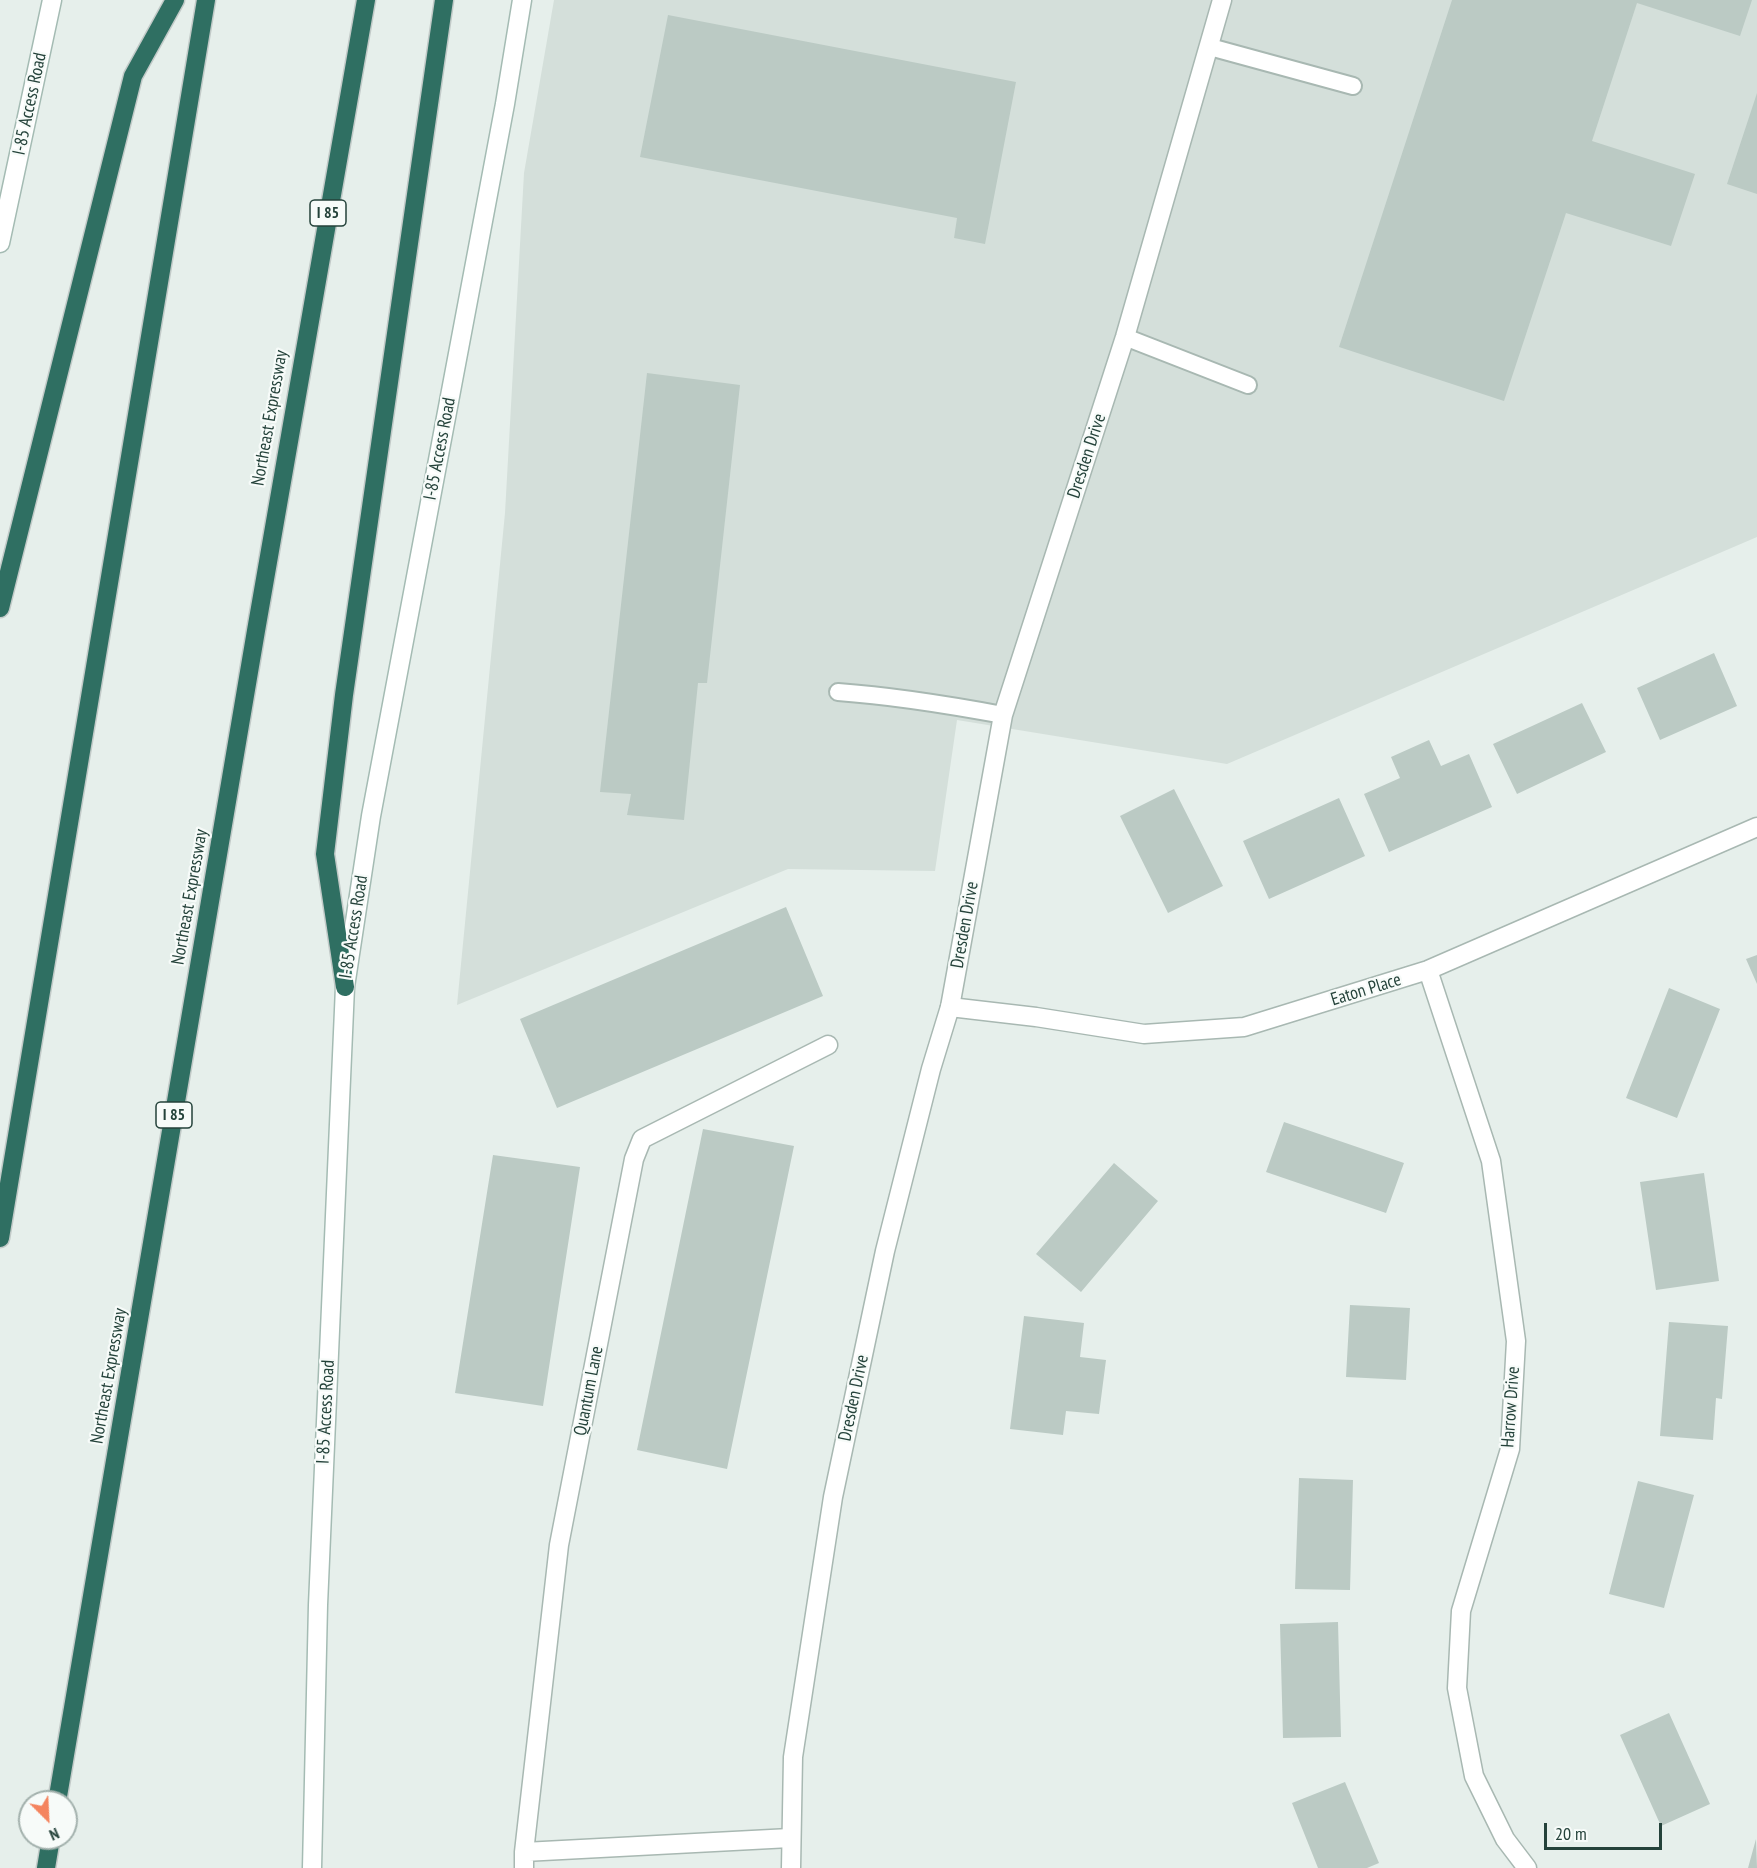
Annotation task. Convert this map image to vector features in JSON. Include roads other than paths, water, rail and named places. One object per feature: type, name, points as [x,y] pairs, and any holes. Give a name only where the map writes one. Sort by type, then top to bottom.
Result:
[{"type":"highway","points":[[0,608],[133,76],[175,0]]},
{"type":"highway","points":[[0,1238],[206,0]]},
{"type":"highway","name":"Northeast Expressway","points":[[59,1790],[290,427],[366,0]]},
{"type":"highway","points":[[345,987],[325,854],[344,695],[444,0]]},
{"type":"highway","points":[[46,1868],[49,1850]]},
{"type":"street","name":"I-85 Access Road","points":[[0,243],[52,0]]},
{"type":"street","name":"I-85 Access Road","points":[[312,1868],[318,1605],[345,987],[371,816],[506,104],[522,0]]},
{"type":"street","name":"Dresden Drive","points":[[790,1868],[793,1757],[833,1497],[885,1251],[931,1069],[950,1007],[1003,715],[1125,337],[1222,0]]},
{"type":"street","name":"Eaton Place","points":[[950,1007],[1036,1017],[1144,1034],[1244,1027],[1428,970],[1757,827]]},
{"type":"street","name":"Harrow Drive","points":[[1428,970],[1491,1161],[1516,1341],[1510,1449],[1461,1611],[1458,1688],[1474,1776],[1505,1839],[1527,1868]]},
{"type":"street","name":"Quantum Lane","points":[[790,1838],[524,1860],[559,1545],[634,1159],[642,1139],[828,1045]]},
{"type":"lane","points":[[1210,47],[1353,86]]},
{"type":"lane","points":[[1125,337],[1248,385]]},
{"type":"lane","points":[[838,692],[871,694],[1003,715]]}]
